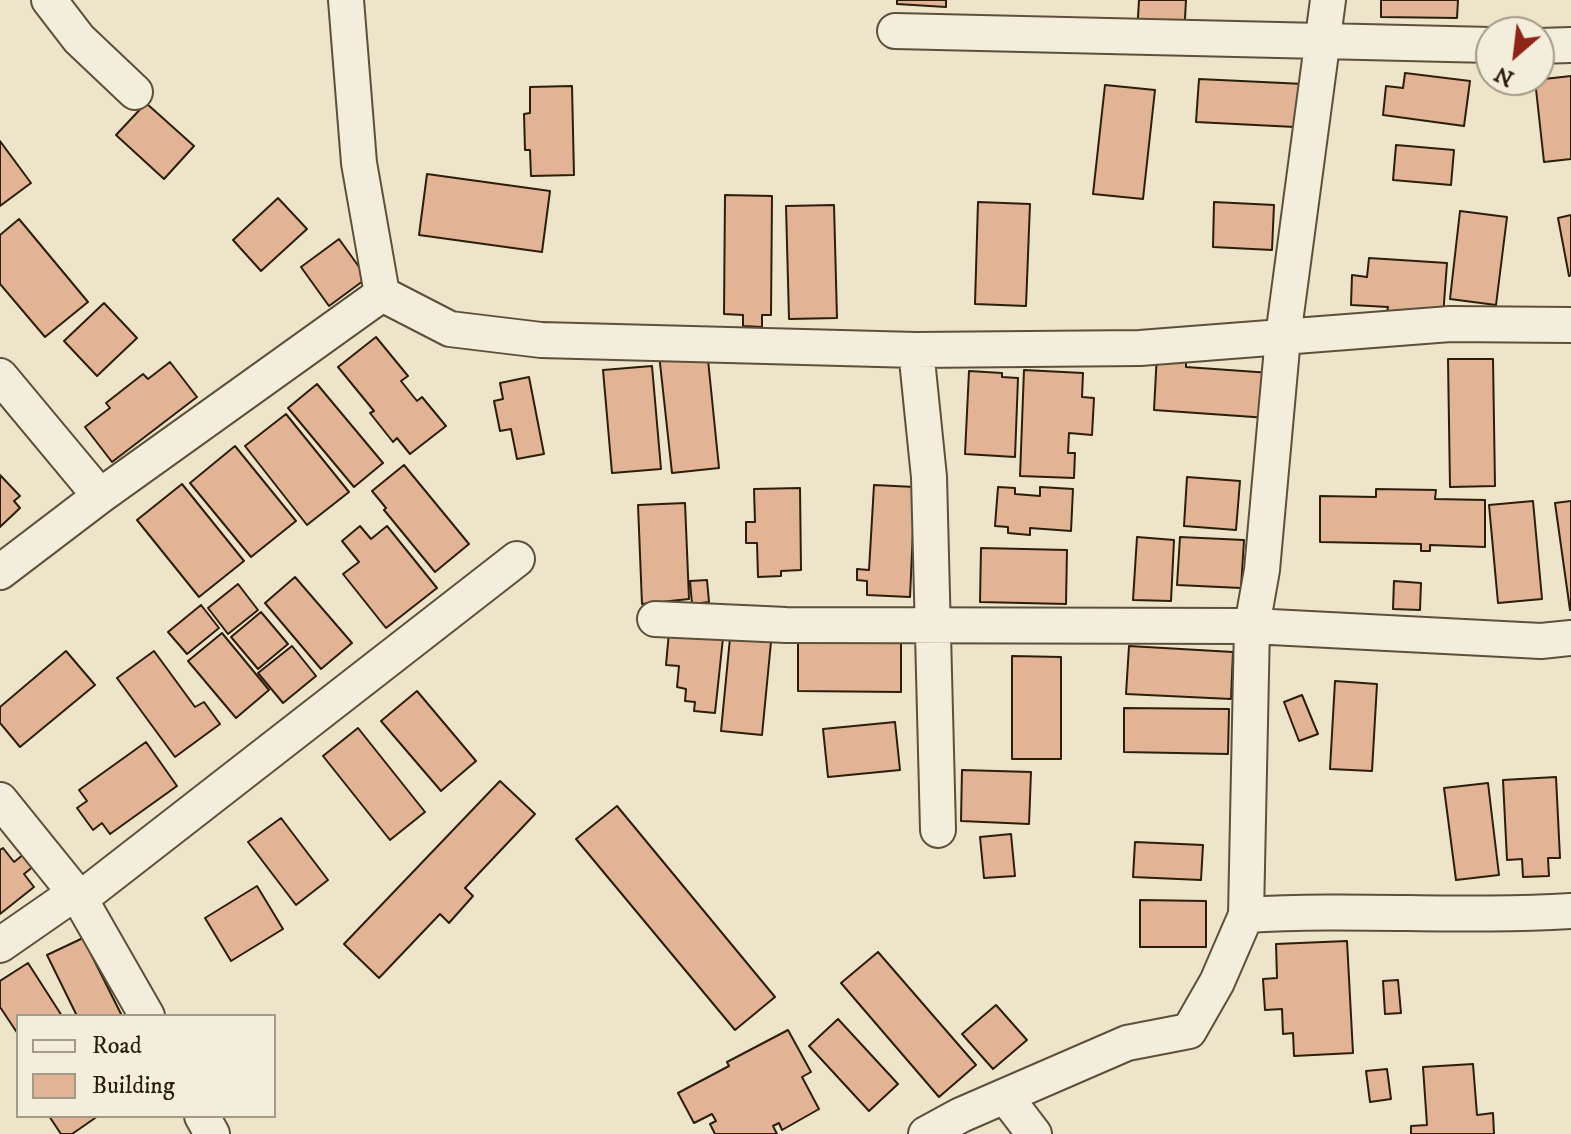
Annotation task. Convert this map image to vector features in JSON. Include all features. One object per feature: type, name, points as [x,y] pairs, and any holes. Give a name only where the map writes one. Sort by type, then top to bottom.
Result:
[{"type":"street","points":[[49,0],[79,39],[135,92]]},
{"type":"street","points":[[346,0],[359,163],[382,294]]},
{"type":"street","points":[[926,1134],[1127,1043],[1189,1031],[1217,982],[1246,915],[1252,626],[1262,570],[1283,337],[1325,41],[1328,0]]},
{"type":"street","points":[[895,31],[1475,45]]},
{"type":"street","points":[[382,294],[450,329],[541,340],[916,350],[1140,348],[1450,324],[1571,325]]},
{"type":"street","points":[[0,572],[100,496],[382,294]]},
{"type":"street","points":[[916,350],[929,477],[938,830]]},
{"type":"street","points":[[0,376],[100,496]]},
{"type":"street","points":[[0,945],[77,896],[517,559]]},
{"type":"street","points":[[655,619],[786,625],[1252,626],[1541,641],[1571,638]]},
{"type":"street","points":[[0,800],[77,896],[146,1014]]},
{"type":"street","points":[[1246,915],[1301,912],[1501,915],[1571,911]]},
{"type":"street","points":[[1005,1096],[1034,1134]]},
{"type":"building","points":[[897,0],[946,0],[946,7],[897,4]]},
{"type":"building","points":[[1139,0],[1186,0],[1184,37],[1137,34]]},
{"type":"building","points":[[1381,0],[1458,0],[1457,18],[1381,17]]},
{"type":"building","points":[[1405,73],[1470,81],[1464,126],[1383,115],[1386,86],[1403,88]]},
{"type":"building","points":[[1571,76],[1571,159],[1544,162],[1537,96],[1555,96],[1555,78]]},
{"type":"building","points":[[1199,79],[1304,84],[1302,121],[1295,120],[1295,127],[1196,122]]},
{"type":"building","points":[[1105,85],[1155,90],[1143,199],[1093,194]]},
{"type":"building","points":[[572,86],[574,175],[531,176],[530,150],[525,150],[524,114],[530,113],[530,87]]},
{"type":"building","points":[[146,103],[194,146],[164,179],[116,135]]},
{"type":"building","points":[[0,141],[31,183],[0,206]]},
{"type":"building","points":[[1396,145],[1454,150],[1451,185],[1393,180]]},
{"type":"building","points":[[427,174],[550,191],[542,252],[419,235]]},
{"type":"building","points":[[725,195],[772,196],[771,315],[762,315],[762,327],[743,326],[743,315],[724,314]]},
{"type":"building","points":[[278,198],[307,229],[261,271],[233,240]]},
{"type":"building","points":[[978,202],[1030,204],[1026,306],[975,304]]},
{"type":"building","points":[[1214,202],[1274,205],[1272,250],[1213,247]]},
{"type":"building","points":[[834,205],[837,318],[789,319],[786,206]]},
{"type":"building","points":[[1460,211],[1507,217],[1496,305],[1450,299]]},
{"type":"building","points":[[1571,215],[1571,275],[1569,276],[1558,218]]},
{"type":"building","points":[[19,219],[88,302],[45,337],[0,284],[0,235]]},
{"type":"building","points":[[339,239],[367,278],[329,306],[301,267]]},
{"type":"building","points":[[1369,258],[1447,263],[1443,316],[1387,312],[1388,307],[1351,305],[1352,275],[1367,277]]},
{"type":"building","points":[[104,303],[137,338],[97,376],[64,341]]},
{"type":"building","points":[[376,337],[408,376],[401,381],[417,401],[422,397],[446,426],[410,454],[397,438],[393,442],[370,413],[374,411],[338,367]]},
{"type":"building","points":[[707,350],[719,468],[672,473],[659,354]]},
{"type":"building","points":[[1157,353],[1186,355],[1186,367],[1271,373],[1268,418],[1154,410]]},
{"type":"building","points":[[1448,359],[1493,359],[1495,486],[1450,487]]},
{"type":"building","points":[[170,362],[197,397],[112,462],[85,427],[110,408],[106,403],[143,374],[148,379]]},
{"type":"building","points":[[652,366],[661,469],[612,473],[603,370]]},
{"type":"building","points":[[1024,370],[1083,373],[1082,397],[1094,398],[1092,435],[1069,433],[1068,453],[1075,453],[1074,478],[1020,476]]},
{"type":"building","points":[[969,371],[1002,373],[1002,377],[1018,378],[1015,457],[965,454]]},
{"type":"building","points":[[529,377],[544,454],[517,459],[511,429],[500,431],[494,401],[503,399],[500,383]]},
{"type":"building","points":[[317,384],[383,463],[354,487],[288,408]]},
{"type":"building","points":[[286,414],[349,492],[307,525],[245,446]]},
{"type":"building","points":[[235,446],[296,521],[251,557],[190,483]]},
{"type":"building","points":[[404,465],[469,544],[435,572],[372,491]]},
{"type":"building","points":[[0,475],[20,496],[14,501],[20,508],[0,527]]},
{"type":"building","points":[[1187,477],[1240,481],[1236,530],[1184,526]]},
{"type":"building","points":[[182,484],[244,561],[199,597],[137,520]]},
{"type":"building","points":[[874,485],[915,487],[910,597],[867,595],[867,581],[857,580],[857,569],[869,570]]},
{"type":"building","points":[[998,487],[1015,488],[1015,494],[1040,496],[1040,487],[1073,489],[1071,531],[1030,528],[1030,535],[1008,533],[1008,527],[995,526]]},
{"type":"building","points":[[800,488],[801,570],[781,571],[781,576],[758,577],[757,543],[746,543],[746,522],[755,522],[754,489]]},
{"type":"building","points":[[1376,489],[1436,490],[1435,499],[1485,500],[1485,547],[1430,545],[1430,551],[1421,551],[1421,544],[1320,542],[1320,496],[1376,497]]},
{"type":"building","points":[[1533,501],[1542,599],[1498,603],[1489,505]]},
{"type":"building","points":[[1571,501],[1571,610],[1570,610],[1555,503]]},
{"type":"building","points":[[685,503],[689,599],[642,604],[638,505]]},
{"type":"building","points":[[360,526],[371,539],[387,526],[437,588],[386,628],[343,574],[359,562],[342,541]]},
{"type":"building","points":[[1137,537],[1174,540],[1171,601],[1133,600]]},
{"type":"building","points":[[1180,537],[1244,540],[1241,588],[1177,585]]},
{"type":"building","points":[[981,548],[1067,550],[1066,604],[980,602]]},
{"type":"building","points":[[295,577],[352,643],[321,669],[265,603]]},
{"type":"building","points":[[707,580],[709,602],[692,604],[690,581]]},
{"type":"building","points":[[1394,581],[1421,583],[1420,610],[1393,609]]},
{"type":"building","points":[[238,584],[258,610],[228,634],[208,608]]},
{"type":"building","points":[[201,605],[219,628],[187,654],[168,632]]},
{"type":"building","points":[[261,612],[288,644],[258,669],[231,637]]},
{"type":"building","points":[[669,632],[723,638],[715,713],[694,711],[695,702],[685,701],[686,689],[677,687],[679,666],[666,665]]},
{"type":"building","points":[[222,633],[269,690],[236,718],[188,661]]},
{"type":"building","points":[[730,638],[771,642],[762,735],[721,731]]},
{"type":"building","points":[[798,641],[901,642],[901,692],[798,691]]},
{"type":"building","points":[[292,646],[316,676],[283,703],[258,673]]},
{"type":"building","points":[[1129,646],[1233,652],[1231,699],[1126,694]]},
{"type":"building","points":[[66,651],[95,685],[20,747],[0,723],[0,707]]},
{"type":"building","points":[[154,651],[195,707],[204,702],[220,724],[175,757],[117,678]]},
{"type":"building","points":[[1012,656],[1061,657],[1061,759],[1012,759]]},
{"type":"building","points":[[1335,681],[1377,684],[1372,771],[1330,769]]},
{"type":"building","points":[[417,691],[476,761],[441,791],[381,721]]},
{"type":"building","points":[[1302,695],[1318,734],[1299,741],[1284,702]]},
{"type":"building","points":[[1124,708],[1229,709],[1228,754],[1124,752]]},
{"type":"building","points":[[895,722],[900,770],[828,777],[823,729]]},
{"type":"building","points":[[358,728],[425,812],[390,840],[323,756]]},
{"type":"building","points":[[146,742],[177,786],[110,834],[102,823],[93,830],[77,808],[87,801],[79,790]]},
{"type":"building","points":[[962,770],[1031,772],[1029,824],[961,821]]},
{"type":"building","points":[[1556,777],[1560,858],[1548,858],[1549,876],[1523,877],[1522,859],[1507,860],[1503,780]]},
{"type":"building","points":[[500,781],[535,814],[465,888],[473,896],[449,923],[440,914],[379,978],[344,944]]},
{"type":"building","points":[[1488,783],[1499,875],[1456,880],[1444,788]]},
{"type":"building","points":[[617,806],[775,997],[735,1030],[576,839]]},
{"type":"building","points":[[281,818],[328,880],[296,905],[248,842]]},
{"type":"building","points":[[1011,834],[1015,876],[984,878],[980,837]]},
{"type":"building","points":[[1135,842],[1203,845],[1201,880],[1133,877]]},
{"type":"building","points":[[3,848],[14,862],[29,850],[39,862],[24,874],[34,887],[0,914],[0,850]]},
{"type":"building","points":[[257,886],[283,929],[231,961],[205,918]]},
{"type":"building","points":[[1140,900],[1206,901],[1206,947],[1140,947]]},
{"type":"building","points":[[83,938],[121,1014],[76,1014],[47,955]]},
{"type":"building","points":[[1347,941],[1353,1053],[1294,1056],[1293,1033],[1283,1034],[1282,1009],[1265,1010],[1263,979],[1277,978],[1276,944]]},
{"type":"building","points":[[878,952],[976,1065],[939,1097],[841,983]]},
{"type":"building","points":[[28,963],[61,1014],[16,1014],[16,1031],[0,1007],[0,981]]},
{"type":"building","points":[[1398,980],[1401,1013],[1385,1014],[1383,981]]},
{"type":"building","points":[[996,1005],[1027,1040],[993,1069],[962,1034]]},
{"type":"building","points":[[838,1019],[898,1084],[869,1111],[809,1046]]},
{"type":"building","points":[[788,1030],[811,1072],[802,1077],[819,1109],[782,1130],[779,1123],[773,1126],[777,1134],[715,1134],[710,1124],[716,1121],[712,1114],[694,1123],[678,1093],[729,1066],[727,1062]]},
{"type":"building","points":[[1473,1064],[1477,1115],[1493,1113],[1494,1134],[1411,1134],[1411,1126],[1427,1125],[1423,1067]]},
{"type":"building","points":[[1387,1069],[1391,1099],[1370,1102],[1366,1071]]},
{"type":"building","points":[[50,1118],[95,1118],[72,1134],[61,1134]]}]
